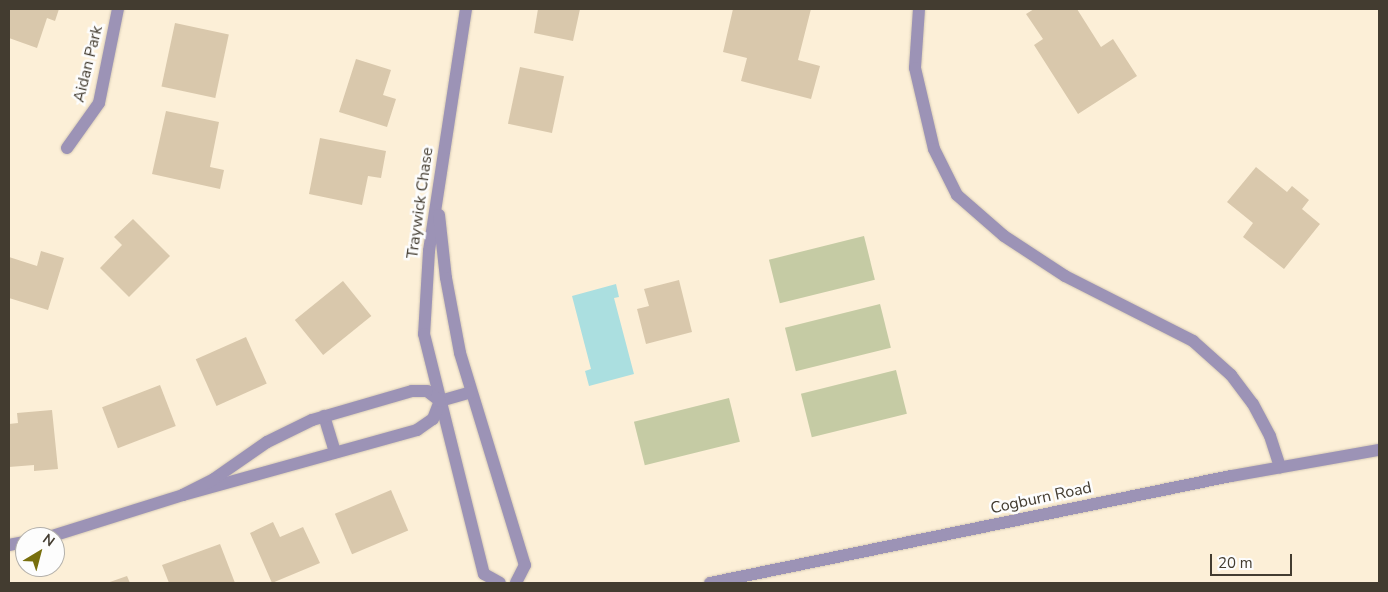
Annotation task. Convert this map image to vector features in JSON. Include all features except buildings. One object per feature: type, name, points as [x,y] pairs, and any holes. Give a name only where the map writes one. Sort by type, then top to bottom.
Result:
[{"type":"street","name":"Aidan Park","points":[[67,148],[99,103],[118,9]]},
{"type":"street","name":"Traywick Chase","points":[[466,9],[437,195],[423,310],[424,334],[484,574],[500,583]]},
{"type":"street","points":[[919,9],[915,68],[934,149],[957,195],[1004,236],[1065,276],[1193,341],[1231,375],[1253,404],[1270,436],[1280,467]]},
{"type":"street","points":[[437,195],[452,314],[471,392],[525,566],[516,583]]},
{"type":"street","points":[[183,495],[284,433],[324,416],[412,391],[427,391],[440,401]]},
{"type":"street","points":[[440,401],[471,392]]},
{"type":"street","points":[[65,532],[183,495],[418,430],[433,419],[440,401]]},
{"type":"street","points":[[324,416],[336,452]]},
{"type":"street","name":"Cogburn Road","points":[[710,583],[1280,467],[1379,450]]},
{"type":"green space","points":[[864,236],[875,280],[780,303],[769,260]]},
{"type":"green space","points":[[880,304],[891,348],[796,371],[785,328]]},
{"type":"green space","points":[[896,370],[907,414],[812,437],[801,394]]},
{"type":"green space","points":[[729,398],[740,442],[645,465],[634,422]]},
{"type":"water","points":[[616,284],[619,297],[614,298],[634,374],[589,386],[585,371],[591,369],[572,296]]}]
